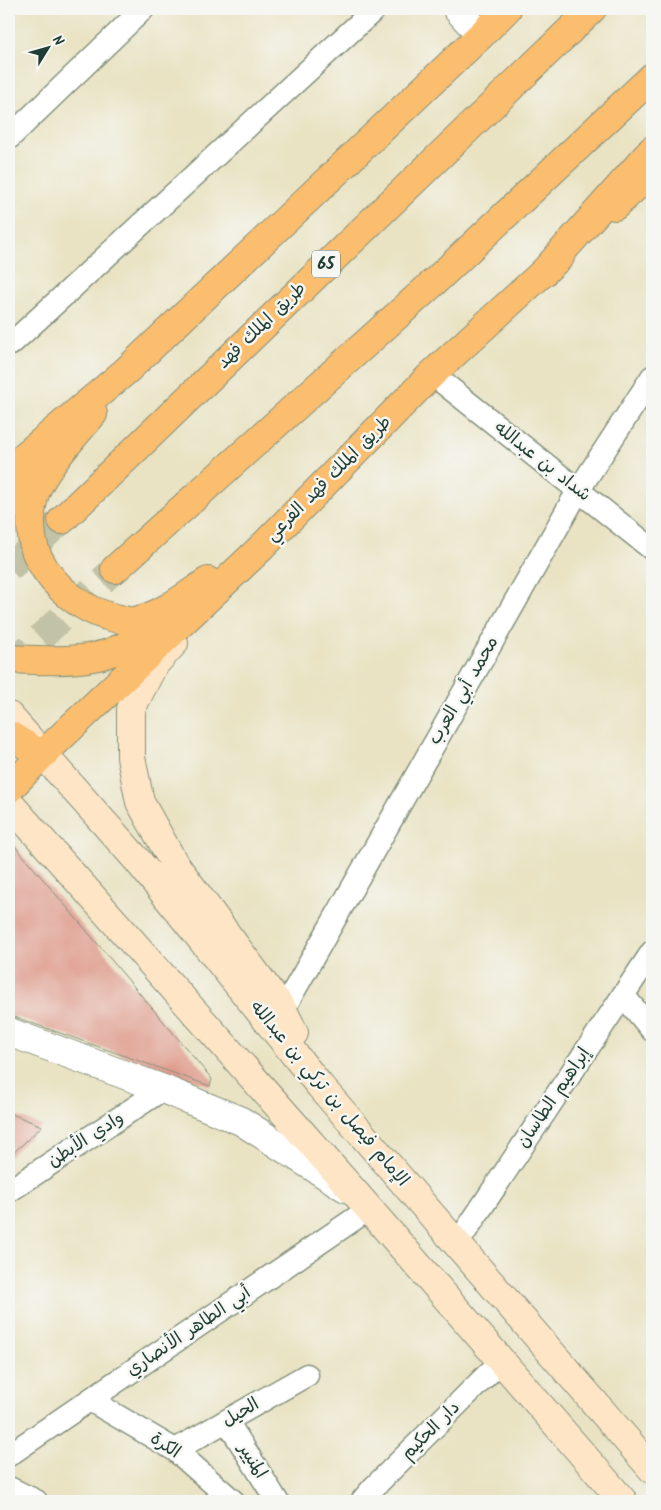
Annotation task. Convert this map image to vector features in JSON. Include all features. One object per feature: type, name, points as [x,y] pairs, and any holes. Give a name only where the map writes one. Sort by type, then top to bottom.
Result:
[{"type":"main road","points":[[9,505],[14,492],[37,461],[126,371],[481,35],[506,9]]},
{"type":"main road","name":"طريق الملك فهد","points":[[62,520],[592,9]]},
{"type":"main road","points":[[115,569],[432,284],[652,77]]},
{"type":"main road","points":[[542,274],[652,150]]},
{"type":"main road","name":"طريق الملك فهد الفرعي","points":[[9,789],[42,754],[262,547],[432,374],[652,172]]},
{"type":"main road","points":[[9,469],[126,371]]},
{"type":"main road","points":[[126,371],[39,482],[33,498],[31,517],[32,537],[37,556],[55,584],[88,608],[106,616],[133,621],[160,612],[262,547]]},
{"type":"main road","points":[[9,659],[45,661],[95,657],[128,644],[159,626],[262,547]]},
{"type":"main road","points":[[262,547],[153,666],[130,709],[132,757],[140,802],[174,863],[283,1010],[320,1086]]},
{"type":"main road","name":"الإمام فيصل بن تركي بن عبدالله","points":[[9,716],[138,861],[320,1086],[652,1469]]},
{"type":"main road","points":[[9,735],[42,754]]},
{"type":"main road","points":[[9,803],[363,1202],[623,1501]]},
{"type":"street","points":[[9,138],[143,9]]},
{"type":"street","points":[[10,344],[375,9]]},
{"type":"street","points":[[457,9],[481,35]]},
{"type":"street","name":"شداد بن عبدالله","points":[[432,374],[652,549]]},
{"type":"street","name":"محمد أبي العرب","points":[[283,1010],[578,491],[652,377]]},
{"type":"street","name":"إبراهيم الطاسان","points":[[457,1244],[652,952]]},
{"type":"street","points":[[623,995],[652,1030]]},
{"type":"street","points":[[9,1032],[163,1089],[241,1121],[363,1202]]},
{"type":"street","name":"وادي الأبطن","points":[[9,1191],[163,1089]]},
{"type":"street","name":"أبي الطاهر الأنصاري","points":[[9,1455],[90,1400],[363,1202]]},
{"type":"street","name":"دار الحكيم","points":[[362,1501],[501,1361]]},
{"type":"street","name":"الحيل","points":[[175,1450],[307,1375]]},
{"type":"street","name":"الكرة","points":[[90,1400],[175,1450],[229,1500]]},
{"type":"street","name":"المنيير","points":[[227,1421],[278,1501]]},
{"type":"street","points":[[9,1488],[36,1501]]},
{"type":"building","points":[[9,839],[212,1079],[210,1086],[9,1015]]},
{"type":"building","points":[[9,1113],[42,1126],[9,1157]]},
{"type":"tunnel","points":[[9,568],[62,520]]},
{"type":"tunnel","points":[[9,666],[115,569]]}]
